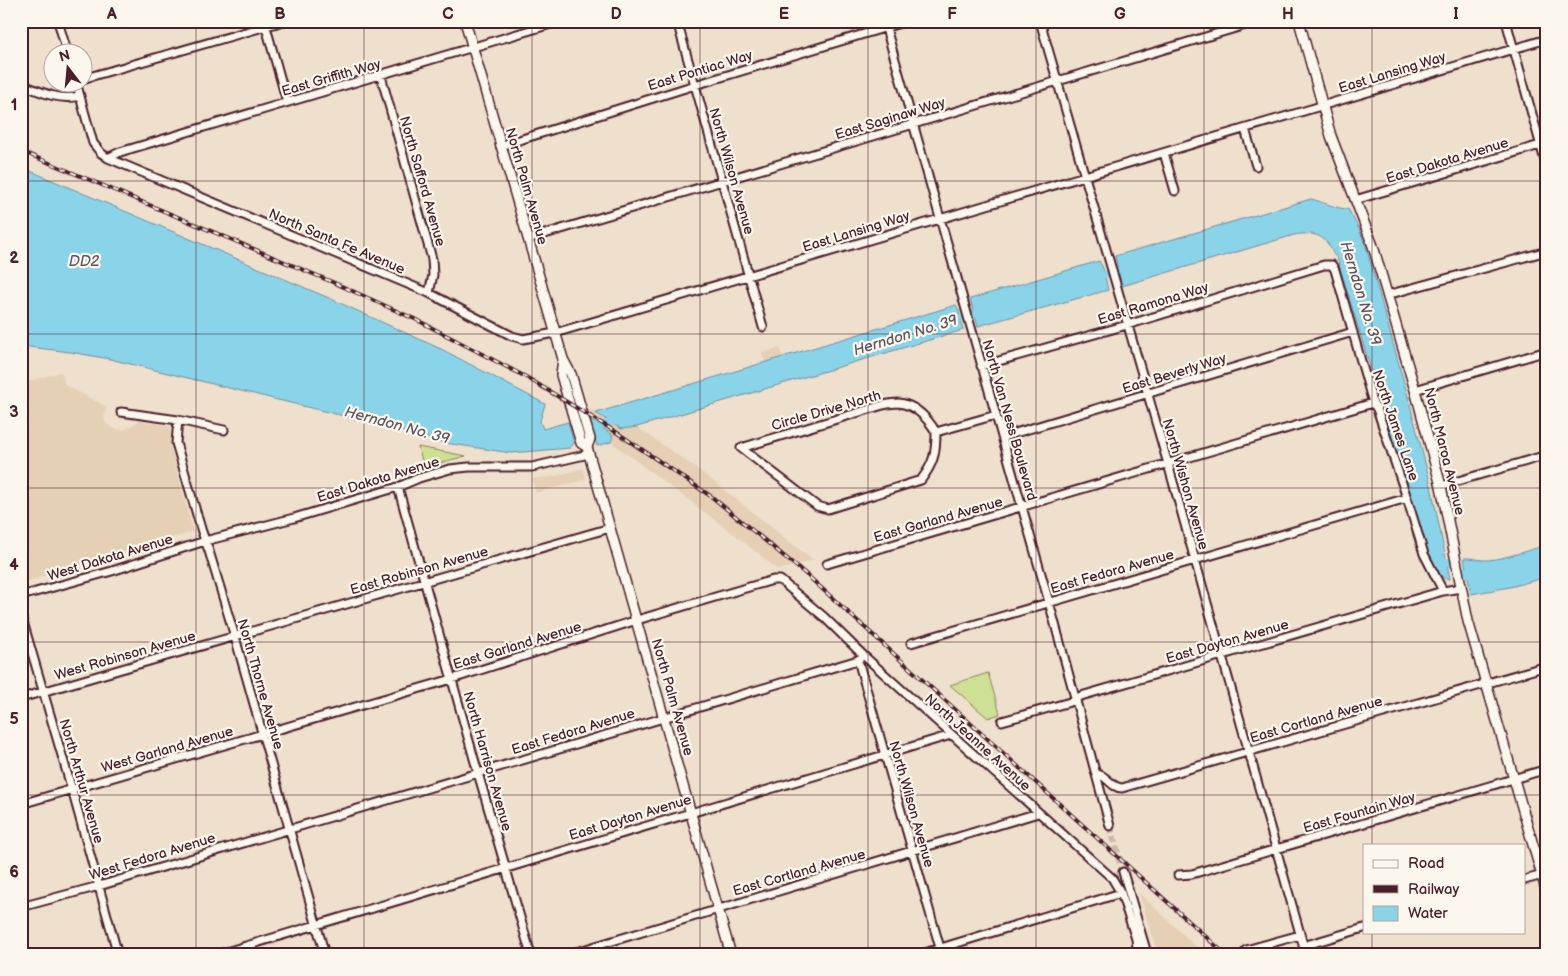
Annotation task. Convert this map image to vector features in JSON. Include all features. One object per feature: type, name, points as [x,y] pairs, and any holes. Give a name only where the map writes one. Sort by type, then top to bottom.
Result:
[{"type":"main road","name":"North Palm Avenue","points":[[465,21],[555,333],[562,359],[561,375],[587,445],[731,955]]},
{"type":"main road","name":"North Maroa Avenue","points":[[1299,21],[1331,136],[1373,246],[1415,390],[1441,486],[1461,588],[1486,683],[1544,874],[1547,893]]},
{"type":"street","points":[[58,21],[64,42]]},
{"type":"street","points":[[92,77],[284,21]]},
{"type":"street","name":"East Griffith Way","points":[[108,158],[120,152],[561,21]]},
{"type":"street","name":"North Wilson Avenue","points":[[676,21],[763,327]]},
{"type":"street","name":"East Pontiac Way","points":[[500,146],[885,24],[907,21]]},
{"type":"street","name":"North Wishon Avenue","points":[[1040,21],[1114,283],[1168,464],[1306,955]]},
{"type":"street","name":"East Saginaw Way","points":[[528,240],[1259,21]]},
{"type":"street","points":[[1506,21],[1543,144],[1547,168]]},
{"type":"street","name":"North Van Ness Boulevard","points":[[885,24],[1049,602],[1110,826]]},
{"type":"street","points":[[266,27],[287,102]]},
{"type":"street","name":"East Lansing Way","points":[[555,333],[1547,39]]},
{"type":"street","name":"North Safford Avenue","points":[[381,76],[432,259],[433,275],[428,293]]},
{"type":"street","points":[[21,84],[54,97],[80,96]]},
{"type":"street","points":[[79,92],[93,143],[108,158]]},
{"type":"street","points":[[1245,129],[1256,166]]},
{"type":"street","name":"East Dakota Avenue","points":[[1355,200],[1543,144]]},
{"type":"street","points":[[1164,153],[1175,191]]},
{"type":"street","name":"North Santa Fe Avenue","points":[[108,158],[428,293],[512,336],[523,339],[555,333]]},
{"type":"street","points":[[1387,295],[1547,251]]},
{"type":"street","name":"East Ramona Way","points":[[982,366],[1127,325],[1324,265],[1332,265]]},
{"type":"street","name":"North James Lane","points":[[1332,265],[1373,403],[1407,498],[1424,554],[1443,591]]},
{"type":"street","name":"East Beverly Way","points":[[1002,436],[1352,332]]},
{"type":"street","points":[[1415,390],[1547,351]]},
{"type":"street","name":"Circle Drive North","points":[[900,403],[916,410],[928,420],[936,432],[934,458],[929,470],[921,480],[828,509],[817,506],[742,448],[883,405],[900,403]]},
{"type":"street","name":"East Garland Avenue","points":[[827,564],[1373,403]]},
{"type":"street","points":[[122,412],[178,420],[224,430]]},
{"type":"street","points":[[936,432],[996,415]]},
{"type":"street","name":"North Thorne Avenue","points":[[178,420],[176,442],[235,637],[325,955]]},
{"type":"street","name":"East Dakota Avenue","points":[[205,541],[294,518],[450,470],[469,467],[532,467],[587,445]]},
{"type":"street","points":[[1441,486],[1547,455]]},
{"type":"street","name":"North Harrison Avenue","points":[[398,487],[531,955]]},
{"type":"street","name":"East Fedora Avenue","points":[[911,643],[1407,498]]},
{"type":"street","name":"East Robinson Avenue","points":[[235,637],[610,528]]},
{"type":"street","name":"West Dakota Avenue","points":[[21,596],[112,571],[205,541]]},
{"type":"street","name":"East Garland Avenue","points":[[262,734],[452,678],[637,620],[773,580],[780,580]]},
{"type":"street","name":"North Jeanne Avenue","points":[[780,580],[824,618],[860,658],[951,735],[1112,878],[1121,893],[1136,939],[1138,955]]},
{"type":"street","name":"East Dayton Avenue","points":[[1002,721],[1443,591],[1461,588]]},
{"type":"street","name":"North Arthur Avenue","points":[[21,615],[118,955]]},
{"type":"street","name":"West Robinson Avenue","points":[[21,698],[235,637]]},
{"type":"street","name":"North Wilson Avenue","points":[[860,658],[884,755],[941,952]]},
{"type":"street","name":"East Fedora Avenue","points":[[289,828],[860,658]]},
{"type":"street","name":"East Cortland Avenue","points":[[1097,774],[1104,776],[1117,788],[1122,788],[1547,666]]},
{"type":"street","name":"West Garland Avenue","points":[[21,804],[262,734]]},
{"type":"street","name":"East Dayton Avenue","points":[[216,955],[951,735]]},
{"type":"street","name":"East Fountain Way","points":[[1178,875],[1192,874],[1547,769]]},
{"type":"street","name":"East Cortland Avenue","points":[[566,955],[1038,813]]},
{"type":"street","name":"West Fedora Avenue","points":[[21,907],[98,886],[289,828]]},
{"type":"street","points":[[1123,872],[1147,955]]},
{"type":"street","points":[[1526,879],[1544,874]]},
{"type":"street","points":[[918,955],[941,952],[1121,893]]},
{"type":"street","points":[[1303,946],[1363,928]]},
{"type":"street","points":[[1246,950],[1300,935]]},
{"type":"street","name":"North Jeanne Avenue","points":[[1136,939],[1147,955]]},
{"type":"shaded area","points":[[780,348],[782,357],[765,362],[762,353]]},
{"type":"shaded area","points":[[61,372],[65,385],[107,407],[104,417],[106,423],[112,428],[124,430],[139,421],[170,426],[170,445],[193,530],[192,532],[21,583],[21,383]]},
{"type":"shaded area","points":[[586,407],[621,428],[637,427],[703,473],[813,560],[778,570],[739,538],[611,442],[613,435],[590,420]]},
{"type":"shaded area","points":[[583,468],[586,479],[536,493],[532,479],[556,476]]},
{"type":"shaded area","points":[[1139,893],[1205,955],[1158,955]]},
{"type":"green space","points":[[418,447],[466,456],[424,467]]},
{"type":"green space","points":[[988,673],[1000,714],[988,718],[950,685]]},
{"type":"water","name":"DD2","points":[[21,167],[329,298],[443,350],[545,404],[540,421],[543,429],[568,422],[574,443],[570,448],[511,453],[445,443],[352,418],[110,359],[21,346]]},
{"type":"water","points":[[1311,199],[1348,209],[1366,247],[1431,486],[1450,579],[1438,574],[1427,553],[1337,258],[1325,240],[1312,234],[1294,235],[1122,286],[1115,256]]},
{"type":"water","points":[[1099,261],[1103,268],[1108,290],[978,326],[970,299]]},
{"type":"water","points":[[956,305],[963,330],[637,427],[621,429],[596,413]]},
{"type":"water","points":[[590,420],[613,435],[611,442],[597,446]]},
{"type":"water","points":[[1547,545],[1547,577],[1510,587],[1471,594],[1464,558],[1495,559]]},
{"type":"waterway","name":"Herndon No. 39","points":[[1096,277],[1127,268]]},
{"type":"waterway","name":"Herndon No. 39","points":[[953,321],[983,312]]},
{"type":"waterway","name":"Herndon No. 39","points":[[591,428],[619,420]]},
{"type":"waterway","name":"Herndon No. 39","points":[[1439,558],[1468,572],[1473,572]]},
{"type":"tunnel","points":[[1110,826],[1123,872]]},
{"type":"railway","points":[[21,151],[337,284],[419,321],[526,377],[616,432],[712,497],[808,576],[1226,955]]}]
